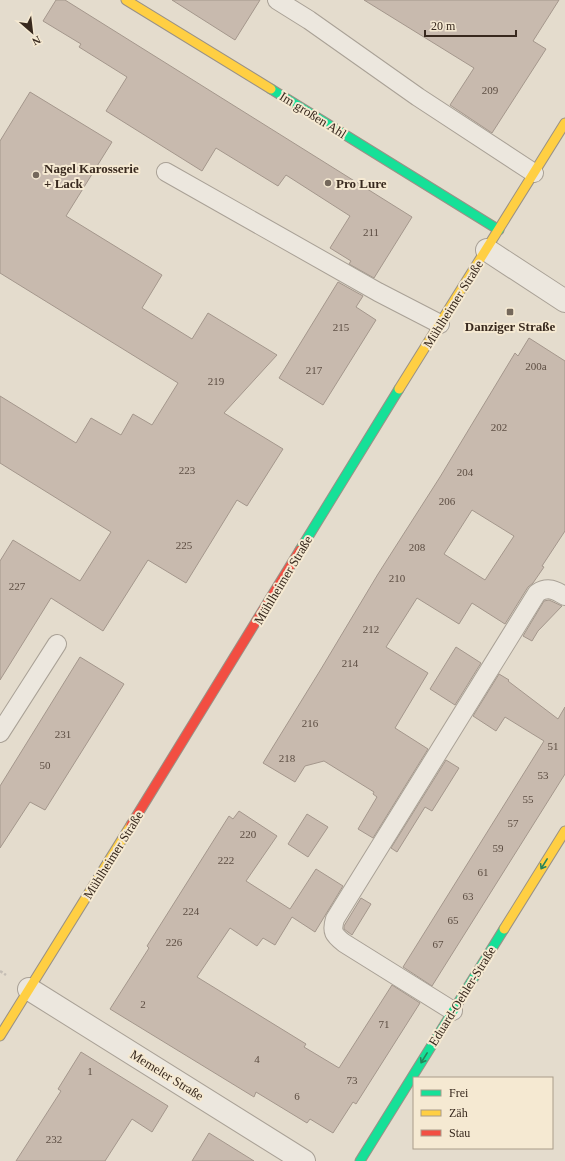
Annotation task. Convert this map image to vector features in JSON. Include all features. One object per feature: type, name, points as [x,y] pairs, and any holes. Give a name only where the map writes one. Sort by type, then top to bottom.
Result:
[{"type":"main road","name":"Im großen Ahl","points":[[126,0],[499,230]]},
{"type":"main road","name":"Mühlheimer Straße","points":[[0,1036],[565,123]]},
{"type":"main road","name":"Eduard-Oehler-Straße","points":[[360,1161],[565,831]]},
{"type":"street","points":[[486,250],[565,301]]},
{"type":"street","name":"Memeler Straße","points":[[29,989],[304,1161]]},
{"type":"lane","points":[[277,0],[309,20],[425,101],[534,173]]},
{"type":"lane","points":[[166,172],[378,292],[440,324]]},
{"type":"lane","points":[[453,1011],[344,943],[334,933],[333,926],[335,919],[537,593],[543,589],[552,589],[565,596]]},
{"type":"lane","points":[[0,733],[57,644]]},
{"type":"building","points":[[56,0],[65,0],[412,217],[374,278],[349,264],[351,261],[330,248],[350,216],[286,175],[278,186],[216,148],[202,171],[106,111],[127,77],[79,47],[81,44],[43,21]]},
{"type":"building","points":[[172,0],[260,0],[235,40]]},
{"type":"building","points":[[364,0],[559,0],[533,41],[546,49],[492,133],[450,105],[474,68]]},
{"type":"building","points":[[30,92],[112,142],[66,216],[162,275],[142,308],[192,339],[208,313],[277,355],[224,413],[283,449],[247,506],[237,500],[186,583],[148,560],[103,631],[51,598],[0,680],[0,561],[13,540],[80,581],[111,532],[0,463],[0,396],[76,443],[91,418],[121,435],[133,414],[152,425],[178,383],[0,273],[0,141]]},
{"type":"building","points":[[338,282],[363,296],[356,307],[376,320],[323,405],[279,378]]},
{"type":"building","points":[[529,338],[565,361],[565,531],[542,566],[544,567],[533,583],[528,587],[505,624],[472,603],[459,624],[417,598],[386,647],[428,673],[395,728],[428,749],[373,838],[358,829],[377,797],[373,794],[374,792],[324,761],[305,766],[295,782],[263,763],[515,353],[518,356]],"holes":[[[472,510],[514,536],[485,580],[444,554]]]},
{"type":"building","points":[[549,600],[562,606],[538,631],[532,641],[523,636],[544,601]]},
{"type":"building","points":[[456,647],[481,663],[455,705],[430,689]]},
{"type":"building","points":[[80,657],[124,684],[45,810],[30,802],[0,848],[0,786]]},
{"type":"building","points":[[499,674],[509,680],[508,681],[558,719],[565,707],[565,774],[432,986],[403,967],[544,741],[505,717],[496,731],[473,716]]},
{"type":"building","points":[[446,760],[459,768],[432,811],[425,807],[397,852],[391,848]]},
{"type":"building","points":[[239,811],[277,836],[246,881],[290,909],[316,869],[343,886],[315,932],[292,917],[275,945],[263,938],[257,946],[230,928],[197,977],[306,1044],[304,1047],[339,1068],[392,985],[420,1003],[356,1104],[353,1102],[333,1133],[310,1119],[307,1123],[256,1092],[254,1097],[110,1009],[149,948],[147,946],[229,816],[233,819]]},
{"type":"building","points":[[307,814],[328,827],[308,857],[288,844]]},
{"type":"building","points":[[361,898],[371,904],[352,935],[344,929],[344,926]]},
{"type":"building","points":[[81,1052],[168,1106],[152,1132],[132,1119],[105,1161],[16,1161],[61,1091],[58,1089]]},
{"type":"building","points":[[209,1133],[254,1161],[192,1161]]},
{"type":"traffic: fast","points":[[271,89],[499,230]]},
{"type":"traffic: fast","points":[[300,550],[399,389]]},
{"type":"traffic: fast","points":[[360,1161],[504,929]]},
{"type":"traffic: slow","points":[[126,0],[271,89]]},
{"type":"traffic: slow","points":[[399,389],[565,123]]},
{"type":"traffic: slow","points":[[0,1036],[131,825]]},
{"type":"traffic: slow","points":[[504,929],[565,831]]},
{"type":"traffic: jam","points":[[131,825],[300,550]]},
{"type":"place","name":"Nagel Karosserie + Lack","points":[[36,175]]},
{"type":"place","name":"Pro Lure","points":[[328,183]]},
{"type":"place","name":"Danziger Straße","points":[[510,312]]}]
